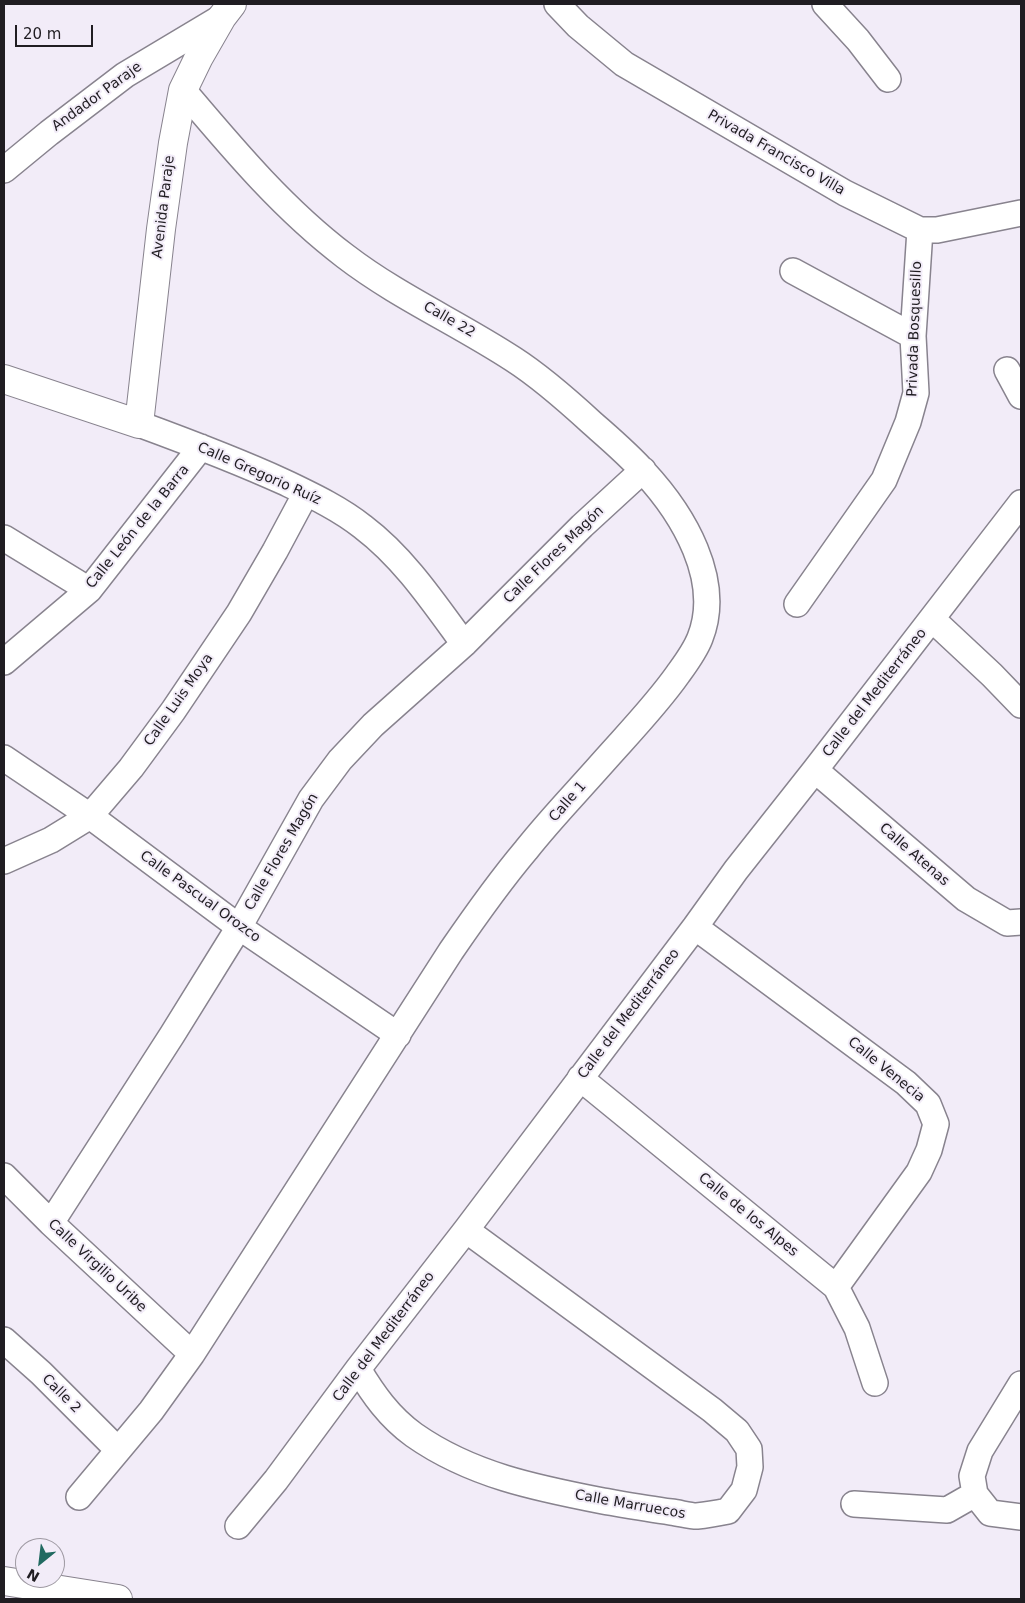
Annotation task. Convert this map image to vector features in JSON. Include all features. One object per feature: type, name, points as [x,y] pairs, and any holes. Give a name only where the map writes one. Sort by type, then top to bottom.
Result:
[{"type":"street","name":"Privada Francisco Villa","points":[[557,4],[578,26],[624,64],[845,193],[920,230],[937,230],[1021,213]]},
{"type":"street","points":[[825,4],[858,40],[888,79]]},
{"type":"street","name":"Avenida Paraje","points":[[139,424],[173,142],[183,90],[199,57],[227,10]]},
{"type":"street","name":"Andador Paraje","points":[[4,170],[48,133],[125,75],[227,10]]},
{"type":"street","name":"Calle 22","points":[[183,90],[244,162],[301,220],[331,245],[347,258],[394,288],[516,361],[566,400],[643,470],[666,497],[684,527],[700,561]]},
{"type":"street","name":"Privada Bosquesillo","points":[[797,604],[884,480],[908,422],[916,393],[913,336],[920,230]]},
{"type":"street","points":[[793,271],[913,336]]},
{"type":"street","points":[[1007,370],[1021,396]]},
{"type":"street","name":"Calle Gregorio Ruíz","points":[[4,379],[139,424],[253,468],[306,492],[363,527],[393,554],[420,584],[464,644]]},
{"type":"street","name":"Calle León de la Barra","points":[[4,662],[89,590],[201,448]]},
{"type":"street","name":"Calle Flores Magón","points":[[51,1223],[239,927],[310,799],[340,760],[374,725],[464,644],[575,533],[643,470]]},
{"type":"street","name":"Calle Luis Moya","points":[[4,861],[51,840],[90,816],[131,768],[173,711],[239,613],[306,492]]},
{"type":"street","name":"Calle del Mediterráneo","points":[[238,1526],[276,1480],[358,1369],[466,1230],[736,870],[1021,503]]},
{"type":"street","points":[[4,538],[89,590]]},
{"type":"street","name":"Calle 1","points":[[79,1497],[151,1411],[192,1354],[451,950],[493,892],[526,849],[664,694],[688,660],[700,638],[706,616],[707,597],[700,561]]},
{"type":"street","points":[[932,619],[1021,705]]},
{"type":"street","name":"Calle Pascual Orozco","points":[[4,758],[90,816],[239,927],[398,1035]]},
{"type":"street","name":"Calle Atenas","points":[[815,770],[966,899],[1007,923],[1021,922]]},
{"type":"street","name":"Calle Venecia","points":[[695,927],[906,1082],[928,1104],[936,1124],[930,1150],[919,1172],[836,1287]]},
{"type":"street","name":"Calle de los Alpes","points":[[580,1078],[836,1287],[857,1328],[875,1383]]},
{"type":"street","name":"Calle Virgilio Uribe","points":[[4,1176],[51,1223],[192,1354]]},
{"type":"street","name":"Calle Marruecos","points":[[358,1369],[372,1394],[387,1412],[414,1435],[485,1473],[518,1483],[641,1508],[696,1516],[728,1512],[744,1490],[750,1466],[749,1449],[737,1431],[712,1410],[466,1230]]},
{"type":"street","name":"Calle 2","points":[[4,1340],[118,1450]]},
{"type":"street","points":[[982,1503],[972,1476],[980,1451],[1021,1384]]},
{"type":"street","points":[[854,1504],[947,1510],[982,1503],[1021,1517]]},
{"type":"street","points":[[4,1581],[118,1599]]}]
